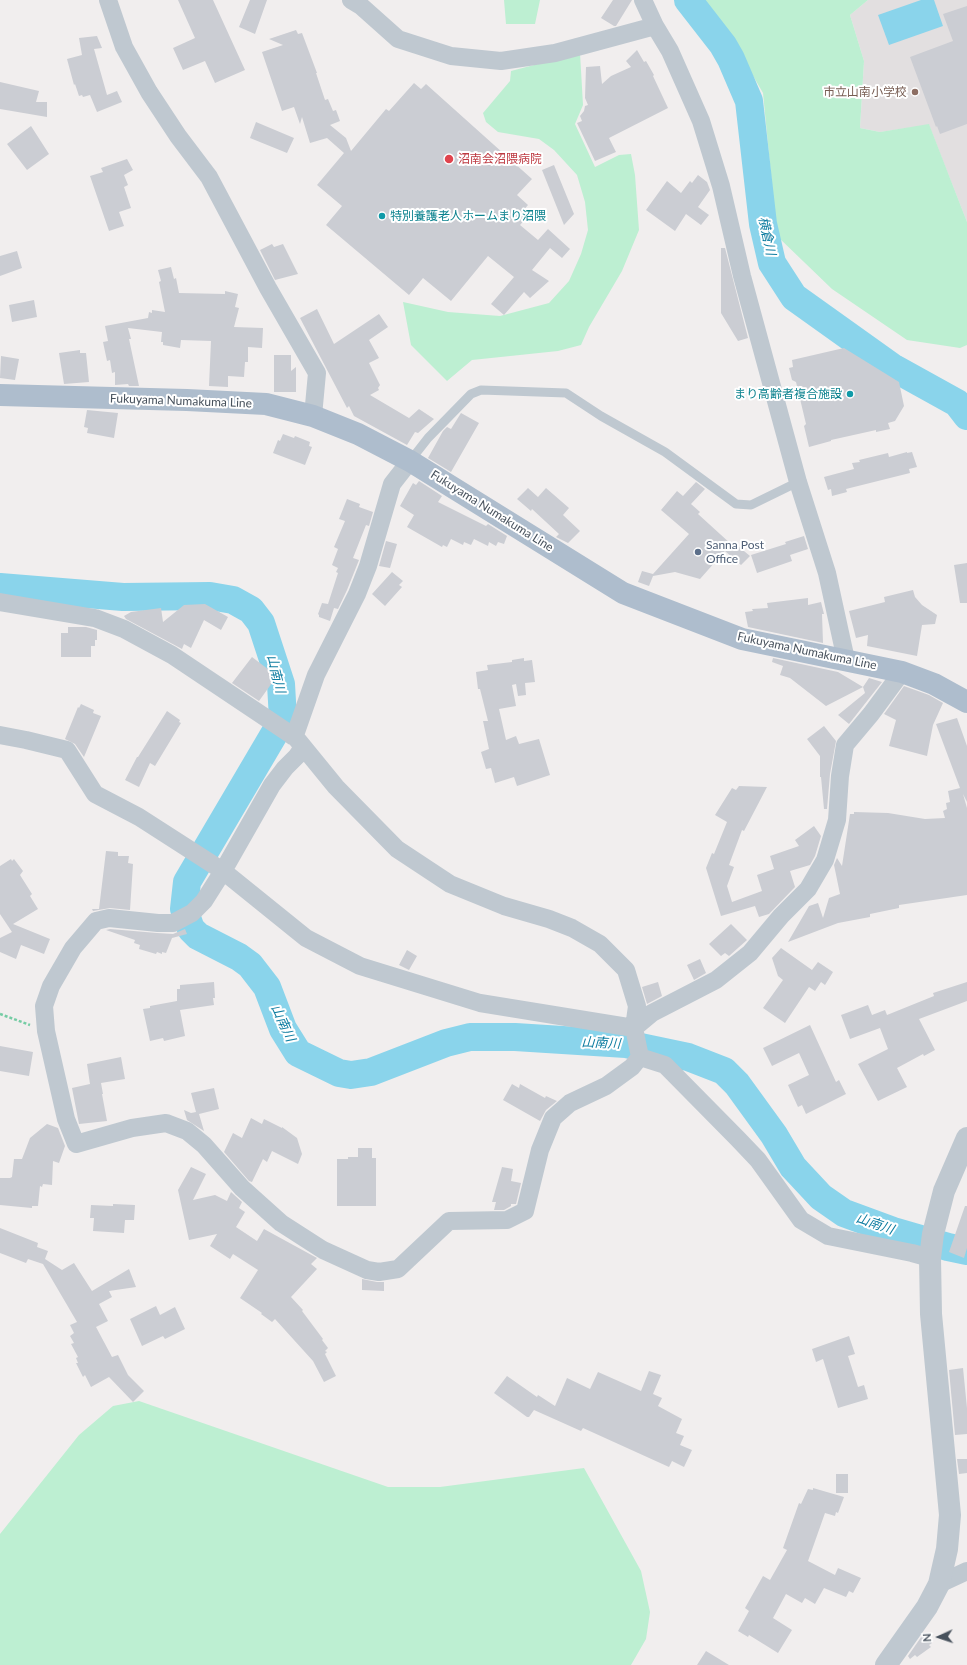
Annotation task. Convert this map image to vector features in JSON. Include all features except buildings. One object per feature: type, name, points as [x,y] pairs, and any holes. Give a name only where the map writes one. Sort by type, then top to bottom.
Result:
[{"type":"main road","name":"Fukuyama Numakuma Line","points":[[0,395],[187,400],[266,404],[313,416],[358,434],[410,461],[623,593],[742,639],[902,672],[934,684],[967,702]]},
{"type":"street","points":[[108,0],[124,47],[149,92],[178,136],[209,177],[268,288],[317,373],[313,416]]},
{"type":"street","points":[[351,0],[361,6],[398,39],[451,56],[501,60],[555,53],[655,26]]},
{"type":"street","points":[[642,0],[670,51],[701,121],[721,186],[742,276],[798,482],[827,572],[846,660]]},
{"type":"street","points":[[410,461],[392,484],[368,566],[357,594],[316,675],[296,732],[297,756],[285,768],[272,786],[204,902],[192,913],[173,923],[109,918],[96,921],[73,948],[52,986],[44,1006],[46,1031],[66,1119],[76,1144],[132,1128],[166,1123],[187,1131],[204,1145],[242,1188],[281,1224],[323,1250],[367,1270],[379,1272],[398,1269],[449,1221],[507,1220],[525,1211],[540,1150],[553,1118],[570,1103],[606,1086],[632,1067],[640,1057]]},
{"type":"street","points":[[0,602],[95,618],[124,629],[172,655],[297,741],[336,787],[398,849],[450,884],[504,906],[550,919],[572,928],[600,944],[626,970],[637,1006],[634,1028],[640,1057]]},
{"type":"street","points":[[0,735],[67,750],[95,794],[139,817],[223,871],[306,938],[360,966],[480,1003],[634,1028],[652,1013],[716,980],[750,953],[781,916],[808,889],[825,860],[837,820],[840,776],[845,745],[871,714],[902,672]]},
{"type":"street","points":[[640,1057],[665,1065],[758,1160],[801,1220],[828,1236],[930,1258]]},
{"type":"street","points":[[886,1665],[927,1607],[939,1584],[947,1549],[950,1516],[931,1314],[930,1258],[933,1234],[944,1191],[967,1138]]},
{"type":"street","points":[[939,1584],[967,1570]]},
{"type":"lane","points":[[410,461],[428,438],[471,394],[482,390],[566,393],[601,416],[665,452],[736,504],[751,505],[798,482]]},
{"type":"path","points":[[0,1014],[46,1031]]},
{"type":"shaded area","name":"市立山南小学校","points":[[868,0],[967,0],[967,222],[929,125],[880,132],[860,128],[864,61],[850,15]]},
{"type":"green space","points":[[504,0],[540,0],[535,24],[506,24]]},
{"type":"green space","points":[[704,0],[868,0],[850,15],[864,61],[860,128],[880,132],[929,124],[967,222],[967,345],[960,348],[907,340],[832,289],[777,236],[763,93],[734,43]]},
{"type":"green space","points":[[580,53],[583,105],[575,124],[595,167],[619,155],[631,154],[635,175],[639,230],[622,271],[589,327],[581,345],[558,351],[472,360],[447,381],[411,345],[403,302],[448,312],[500,316],[549,303],[569,281],[581,254],[588,230],[585,202],[577,175],[554,150],[539,139],[498,132],[486,122],[483,113],[510,81],[511,71]]},
{"type":"green space","points":[[139,1401],[388,1487],[440,1487],[584,1468],[641,1571],[650,1612],[646,1639],[631,1665],[0,1665],[0,1534],[79,1435],[113,1406]]},
{"type":"water","points":[[921,0],[934,0],[943,26],[889,45],[878,15]]},
{"type":"waterway","name":"横倉川","points":[[688,0],[723,45],[731,59],[749,101],[763,224],[772,263],[794,297],[892,367],[957,403],[967,416]]},
{"type":"waterway","name":"山南川","points":[[0,587],[123,597],[210,596],[233,600],[251,610],[261,623],[281,684],[283,719],[187,882],[184,909],[191,929],[198,936],[239,957],[250,965],[267,987],[283,1029],[298,1053],[339,1073],[351,1075],[371,1072],[446,1043],[470,1037],[515,1037],[626,1044],[688,1057],[724,1071],[737,1084],[774,1135],[793,1167],[821,1197],[844,1213],[893,1231],[967,1251]]},
{"type":"place","name":"市立山南小学校","points":[[915,92]]},
{"type":"place","name":"沼南会沼隈病院","points":[[449,159]]},
{"type":"place","name":"特別養護老人ホームまり沼隈","points":[[382,216]]},
{"type":"place","name":"まり高齢者複合施設","points":[[850,394]]},
{"type":"place","name":"Sanna Post Office","points":[[698,552]]}]
